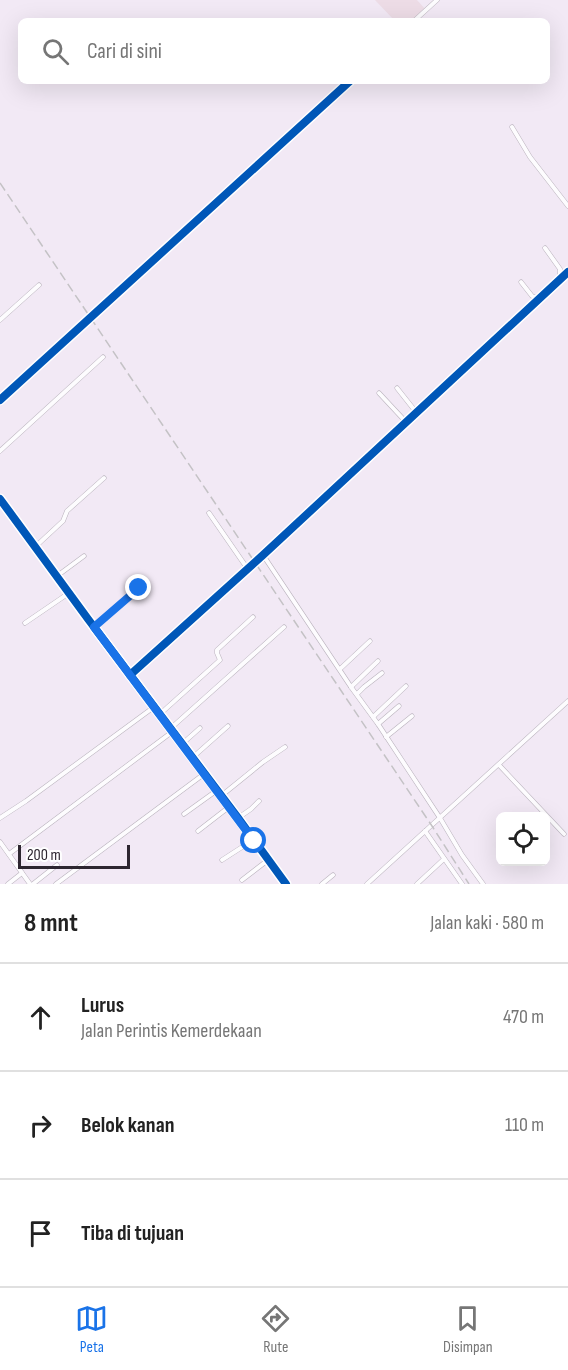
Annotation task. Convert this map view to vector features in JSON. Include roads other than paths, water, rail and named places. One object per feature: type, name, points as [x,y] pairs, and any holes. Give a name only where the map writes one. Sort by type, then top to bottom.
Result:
[{"type":"street","points":[[417,18],[437,0]]},
{"type":"street","points":[[0,400],[347,84]]},
{"type":"street","points":[[512,127],[530,157],[568,206]]},
{"type":"street","points":[[545,248],[560,269],[562,278]]},
{"type":"street","points":[[130,675],[568,272]]},
{"type":"street","points":[[521,282],[532,296],[539,299]]},
{"type":"street","points":[[0,320],[39,285]]},
{"type":"street","points":[[0,451],[103,357]]},
{"type":"street","points":[[397,388],[416,412]]},
{"type":"street","points":[[379,393],[406,422]]},
{"type":"street","points":[[35,546],[63,521],[67,511],[104,478]]},
{"type":"street","points":[[0,499],[286,884]]},
{"type":"street","points":[[209,513],[247,568]]},
{"type":"street","points":[[263,555],[387,737],[483,884]]},
{"type":"street","points":[[57,576],[84,556]]},
{"type":"street","points":[[94,627],[139,588]]},
{"type":"street","points":[[25,622],[69,593]]},
{"type":"street","points":[[159,714],[219,661],[217,650],[253,617]]},
{"type":"street","points":[[9,854],[171,730],[284,627]]},
{"type":"street","points":[[340,669],[370,641]]},
{"type":"street","points":[[351,687],[378,661]]},
{"type":"street","points":[[357,694],[382,672]]},
{"type":"street","points":[[373,717],[406,686]]},
{"type":"street","points":[[367,884],[568,701]]},
{"type":"street","points":[[378,724],[399,706]]},
{"type":"street","points":[[0,818],[154,707]]},
{"type":"street","points":[[387,737],[412,716]]},
{"type":"street","points":[[192,758],[228,726]]},
{"type":"street","points":[[181,744],[200,728]]},
{"type":"street","points":[[221,796],[285,747]]},
{"type":"street","points":[[499,765],[564,834]]},
{"type":"street","points":[[56,884],[204,774]]},
{"type":"street","points":[[184,814],[216,790]]},
{"type":"street","points":[[238,818],[259,801]]},
{"type":"street","points":[[198,831],[229,807]]},
{"type":"street","points":[[425,831],[462,884]]},
{"type":"street","points":[[222,860],[253,840]]},
{"type":"street","points":[[0,843],[32,884],[57,865]]},
{"type":"street","points":[[417,884],[444,859]]},
{"type":"street","points":[[242,880],[268,860]]},
{"type":"street","points":[[8,884],[22,873]]},
{"type":"street","points":[[322,884],[333,875]]},
{"type":"railway","points":[[0,183],[469,884]]}]
